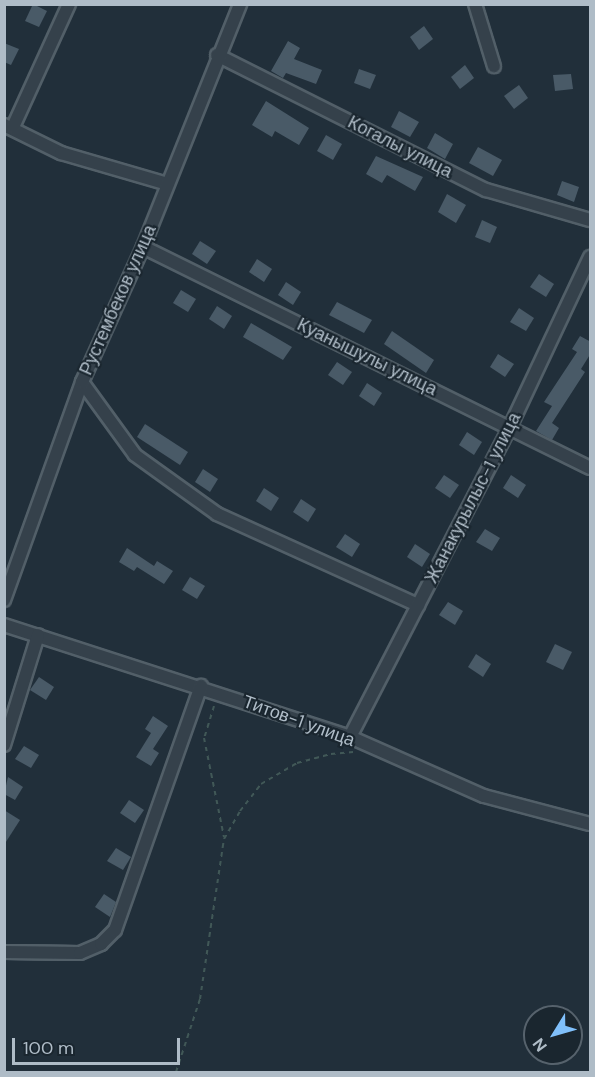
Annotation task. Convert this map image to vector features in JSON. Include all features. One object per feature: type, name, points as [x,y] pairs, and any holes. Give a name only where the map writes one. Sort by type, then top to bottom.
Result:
[{"type":"street","points":[[69,4],[9,126],[61,153],[168,184]]},
{"type":"street","name":"Рустембеков улица","points":[[4,600],[82,382],[143,247],[217,55],[240,4]]},
{"type":"street","points":[[476,4],[494,66]]},
{"type":"street","name":"Когалы улица","points":[[217,55],[486,190],[591,220]]},
{"type":"street","name":"Куанышулы улица","points":[[143,247],[591,468]]},
{"type":"street","name":"Жанакурылыс-1 улица","points":[[350,737],[510,427],[591,256]]},
{"type":"street","points":[[82,382],[135,455],[218,514],[418,605]]},
{"type":"street","name":"Титов-1 улица","points":[[4,625],[218,691],[350,737],[377,752],[484,796],[591,824]]},
{"type":"street","points":[[4,745],[38,635]]},
{"type":"street","points":[[4,952],[80,953],[101,944],[115,930],[201,686]]},
{"type":"path","points":[[176,1072],[200,999],[224,839],[204,738],[218,691]]},
{"type":"path","points":[[224,839],[261,784],[297,763],[331,754],[377,752]]},
{"type":"building","points":[[33,4],[47,11],[39,27],[25,21]]},
{"type":"building","points":[[424,26],[433,39],[419,50],[410,37]]},
{"type":"building","points":[[288,41],[300,48],[294,59],[322,70],[316,84],[286,73],[283,78],[271,71]]},
{"type":"building","points":[[4,43],[19,49],[11,65],[4,62]]},
{"type":"building","points":[[465,65],[474,78],[460,89],[451,77]]},
{"type":"building","points":[[359,69],[376,75],[370,89],[354,83]]},
{"type":"building","points":[[571,74],[573,89],[555,91],[553,75]]},
{"type":"building","points":[[519,85],[528,98],[514,109],[504,96]]},
{"type":"building","points":[[266,101],[309,128],[299,145],[275,131],[272,137],[252,125]]},
{"type":"building","points":[[399,111],[419,122],[410,137],[391,127]]},
{"type":"building","points":[[435,133],[453,144],[445,159],[427,148]]},
{"type":"building","points":[[326,135],[342,144],[333,160],[317,151]]},
{"type":"building","points":[[478,147],[502,160],[493,176],[469,163]]},
{"type":"building","points":[[376,156],[423,177],[415,191],[387,175],[382,183],[366,174]]},
{"type":"building","points":[[562,181],[579,187],[574,202],[557,195]]},
{"type":"building","points":[[447,194],[466,205],[456,223],[438,212]]},
{"type":"building","points":[[482,220],[497,227],[490,243],[475,237]]},
{"type":"building","points":[[200,241],[216,251],[207,264],[192,254]]},
{"type":"building","points":[[257,259],[272,269],[264,282],[249,272]]},
{"type":"building","points":[[539,274],[554,284],[546,297],[530,287]]},
{"type":"building","points":[[286,282],[301,292],[293,305],[278,295]]},
{"type":"building","points":[[181,290],[196,299],[188,312],[173,303]]},
{"type":"building","points":[[337,302],[372,320],[364,333],[329,315]]},
{"type":"building","points":[[217,306],[232,316],[224,329],[209,319]]},
{"type":"building","points":[[519,308],[534,318],[526,331],[510,322]]},
{"type":"building","points":[[251,323],[292,347],[283,360],[243,337]]},
{"type":"building","points":[[392,331],[434,360],[426,373],[384,344]]},
{"type":"building","points":[[580,336],[591,342],[591,353],[581,369],[585,372],[552,423],[559,428],[552,440],[536,431],[552,406],[544,402],[577,352],[572,349]]},
{"type":"building","points":[[498,354],[514,364],[505,377],[490,367]]},
{"type":"building","points":[[337,362],[352,372],[343,385],[328,375]]},
{"type":"building","points":[[367,383],[382,393],[374,406],[359,396]]},
{"type":"building","points":[[145,424],[188,452],[180,465],[137,437]]},
{"type":"building","points":[[467,432],[482,442],[474,455],[459,445]]},
{"type":"building","points":[[203,469],[218,479],[210,492],[195,482]]},
{"type":"building","points":[[444,475],[459,485],[450,498],[435,488]]},
{"type":"building","points":[[511,475],[526,485],[518,498],[503,488]]},
{"type":"building","points":[[264,488],[279,498],[271,511],[256,501]]},
{"type":"building","points":[[301,499],[316,509],[308,522],[293,512]]},
{"type":"building","points":[[485,529],[500,538],[492,551],[476,542]]},
{"type":"building","points":[[345,534],[360,544],[352,557],[336,547]]},
{"type":"building","points":[[415,544],[430,554],[422,567],[407,557]]},
{"type":"building","points":[[127,548],[154,566],[157,561],[173,571],[164,584],[137,567],[134,571],[119,562]]},
{"type":"building","points":[[190,577],[205,586],[197,599],[182,590]]},
{"type":"building","points":[[448,602],[463,611],[455,625],[439,615]]},
{"type":"building","points":[[555,644],[572,652],[563,670],[546,662]]},
{"type":"building","points":[[476,654],[491,664],[483,677],[468,667]]},
{"type":"building","points":[[39,677],[54,687],[46,700],[30,690]]},
{"type":"building","points":[[153,716],[168,726],[153,749],[159,753],[151,766],[136,757],[151,733],[145,729]]},
{"type":"building","points":[[24,746],[39,755],[31,768],[15,759]]},
{"type":"building","points":[[8,777],[23,787],[15,800],[4,794]]},
{"type":"building","points":[[129,800],[144,810],[135,823],[120,813]]},
{"type":"building","points":[[4,810],[20,820],[4,845]]},
{"type":"building","points":[[116,848],[131,857],[123,870],[107,861]]},
{"type":"building","points":[[104,894],[116,902],[110,917],[95,907]]}]
